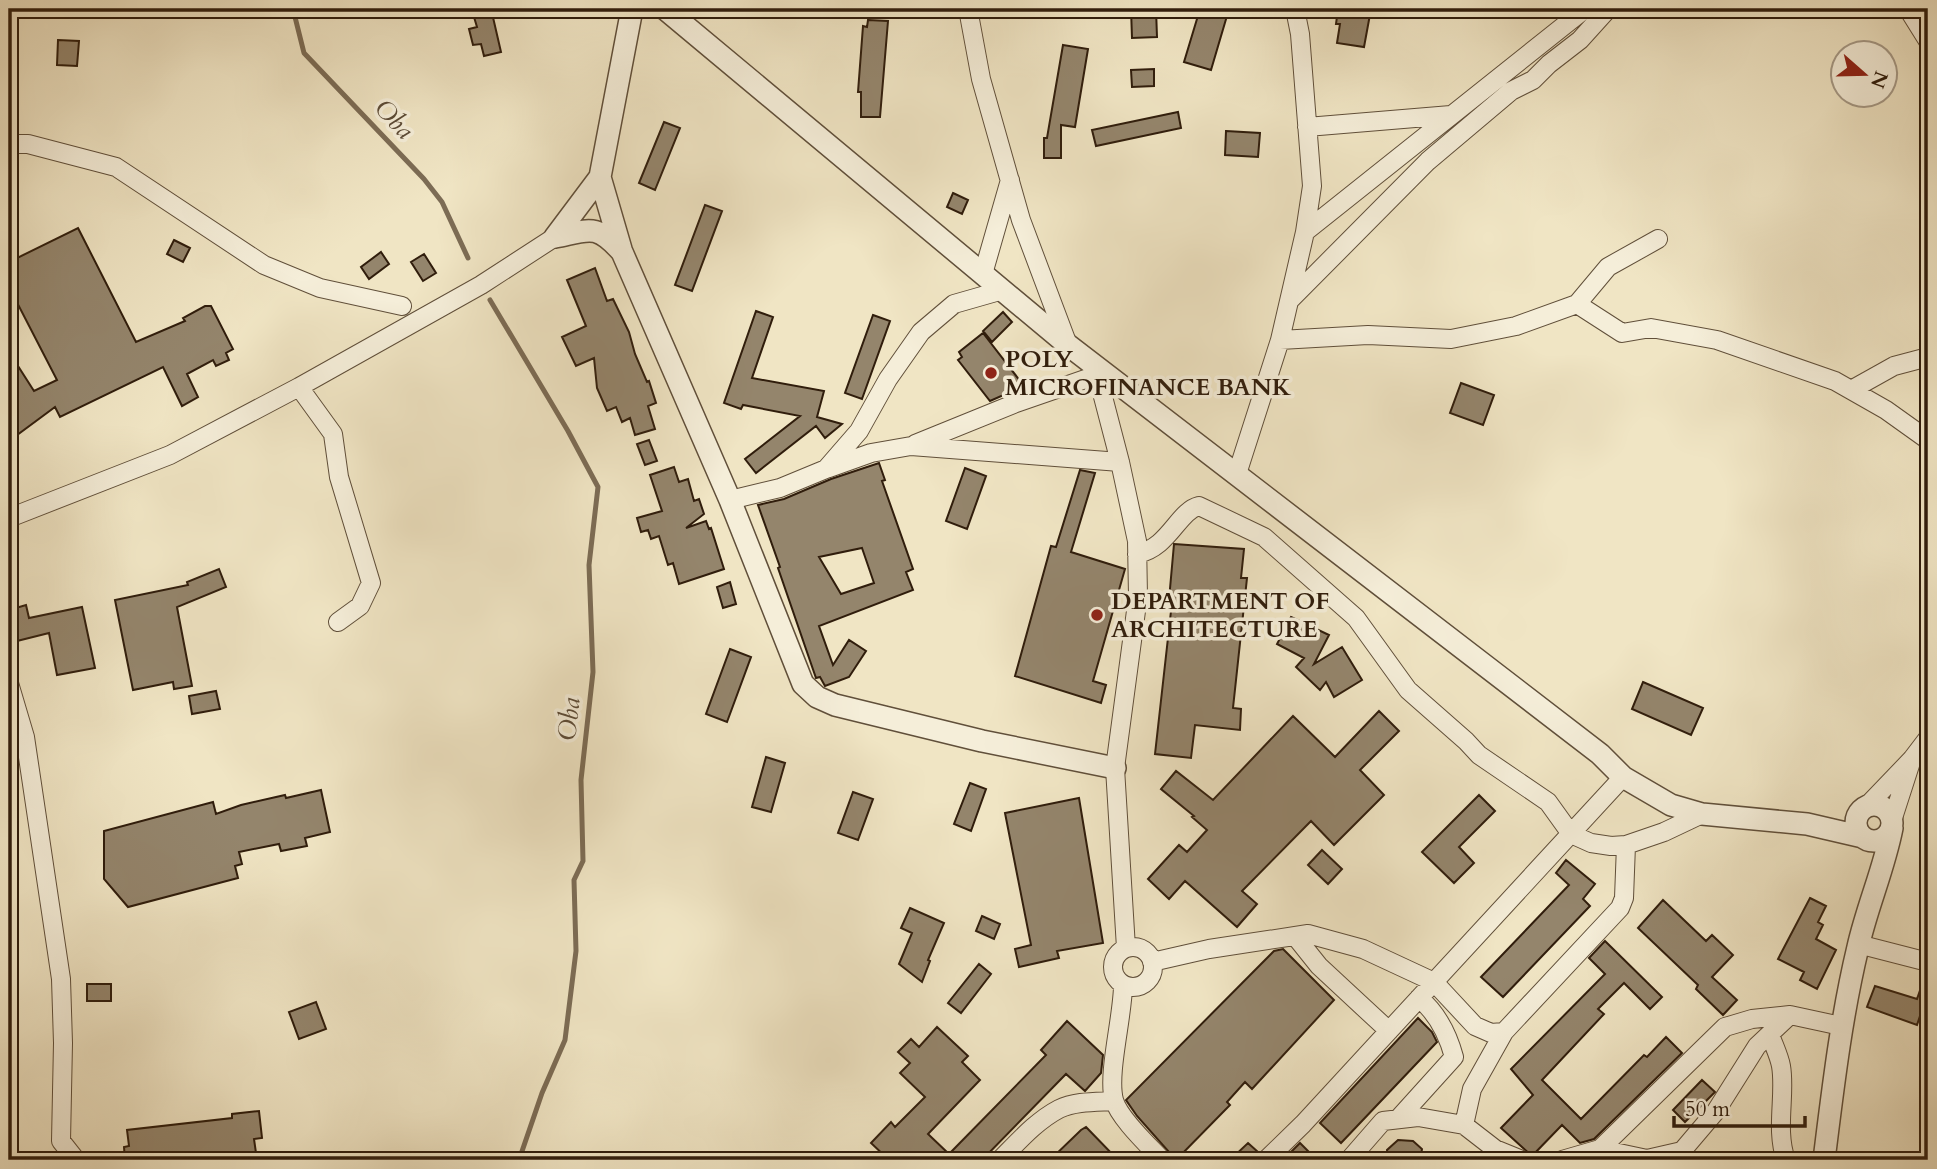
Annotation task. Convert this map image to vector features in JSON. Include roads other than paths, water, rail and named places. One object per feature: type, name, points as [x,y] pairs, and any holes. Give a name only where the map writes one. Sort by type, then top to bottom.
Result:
[{"type":"street","points":[[9,518],[170,455],[299,387],[481,285],[555,237],[600,177],[632,9]]},
{"type":"street","points":[[665,9],[1003,290],[1096,371],[1237,474],[1600,754],[1623,777],[1671,805],[1702,814],[1807,824],[1878,841],[1887,837],[1892,825],[1890,813],[1883,807],[1874,805],[1807,824]]},
{"type":"street","points":[[968,9],[981,79],[1021,220],[1068,345]]},
{"type":"street","points":[[1237,474],[1291,299],[1312,186],[1300,34],[1295,9]]},
{"type":"street","points":[[1305,232],[1585,9]]},
{"type":"street","points":[[1291,299],[1428,161],[1511,91],[1533,80],[1580,40],[1608,9]]},
{"type":"street","points":[[1908,9],[1928,41]]},
{"type":"street","points":[[1307,127],[1451,115]]},
{"type":"street","points":[[9,144],[29,144],[116,167],[264,265],[320,288],[402,306]]},
{"type":"street","points":[[600,177],[622,252],[730,500],[803,684],[817,697],[835,705],[982,741],[1115,768]]},
{"type":"street","points":[[983,274],[1010,180]]},
{"type":"street","points":[[555,237],[597,230],[608,235],[622,252]]},
{"type":"street","points":[[1280,340],[1368,335],[1451,339],[1517,326],[1577,304],[1608,267],[1658,239]]},
{"type":"street","points":[[826,469],[859,431],[920,332],[954,304],[1003,290]]},
{"type":"street","points":[[1577,304],[1622,333],[1651,328],[1717,340],[1835,382],[1886,410],[1928,440]]},
{"type":"street","points":[[1851,390],[1894,366],[1928,358]]},
{"type":"street","points":[[730,500],[780,488],[871,453],[911,446],[1096,371]]},
{"type":"street","points":[[1096,371],[1137,541],[1138,596],[1115,768],[1126,948]]},
{"type":"street","points":[[299,387],[333,434],[339,477],[371,583],[360,606],[338,622]]},
{"type":"street","points":[[911,446],[1120,462]]},
{"type":"street","points":[[1137,554],[1150,551],[1169,536],[1192,508],[1199,506],[1264,537],[1356,618],[1408,690],[1479,755],[1548,802],[1571,834],[1591,842],[1611,846],[1626,845],[1664,832],[1702,814]]},
{"type":"street","points":[[9,683],[25,737],[61,979],[61,1141],[76,1160]]},
{"type":"street","points":[[1874,892],[1875,863],[1865,839],[1857,830],[1856,821],[1862,810],[1912,759],[1928,738]]},
{"type":"street","points":[[1824,1160],[1841,1026],[1858,944],[1882,871],[1892,825],[1912,759]]},
{"type":"street","points":[[1266,1160],[1303,1124],[1623,777]]},
{"type":"street","points":[[1464,1125],[1472,1089],[1504,1032],[1620,908],[1624,898],[1626,845]]},
{"type":"street","points":[[1152,962],[1209,949],[1308,934],[1363,949],[1434,982],[1475,1026],[1491,1033],[1504,1032]]},
{"type":"street","points":[[1294,936],[1319,966],[1389,1031]]},
{"type":"street","points":[[1858,944],[1928,962]]},
{"type":"street","points":[[1126,948],[1140,948],[1150,956],[1152,962],[1151,975],[1143,985],[1124,985],[1112,969],[1116,956],[1126,948]]},
{"type":"street","points":[[1124,985],[1113,1075],[1114,1101],[1129,1124],[1162,1160]]},
{"type":"street","points":[[1398,1119],[1454,1057],[1432,1009],[1419,998]]},
{"type":"street","points":[[1562,1160],[1600,1149],[1726,1027],[1752,1019],[1790,1015],[1841,1026]]},
{"type":"street","points":[[1600,1149],[1647,1159],[1682,1151],[1716,1111],[1750,1056],[1790,1015]]},
{"type":"street","points":[[1770,1034],[1781,1067],[1780,1110],[1783,1153],[1786,1160]]},
{"type":"street","points":[[1000,1160],[1033,1127],[1060,1108],[1114,1101]]},
{"type":"street","points":[[1349,1160],[1383,1121],[1418,1118],[1464,1125],[1495,1149],[1522,1160]]},
{"type":"waterway","name":"Oba","points":[[293,9],[304,53],[424,179],[442,202],[468,258]]},
{"type":"waterway","name":"Oba","points":[[490,300],[598,487],[589,565],[593,672],[581,780],[583,861],[574,880],[576,951],[565,1040],[542,1093],[519,1160]]},
{"type":"place","name":"POLY MICROFINANCE BANK","points":[[991,373]]},
{"type":"place","name":"DEPARTMENT OF ARCHITECTURE","points":[[1097,615]]}]
